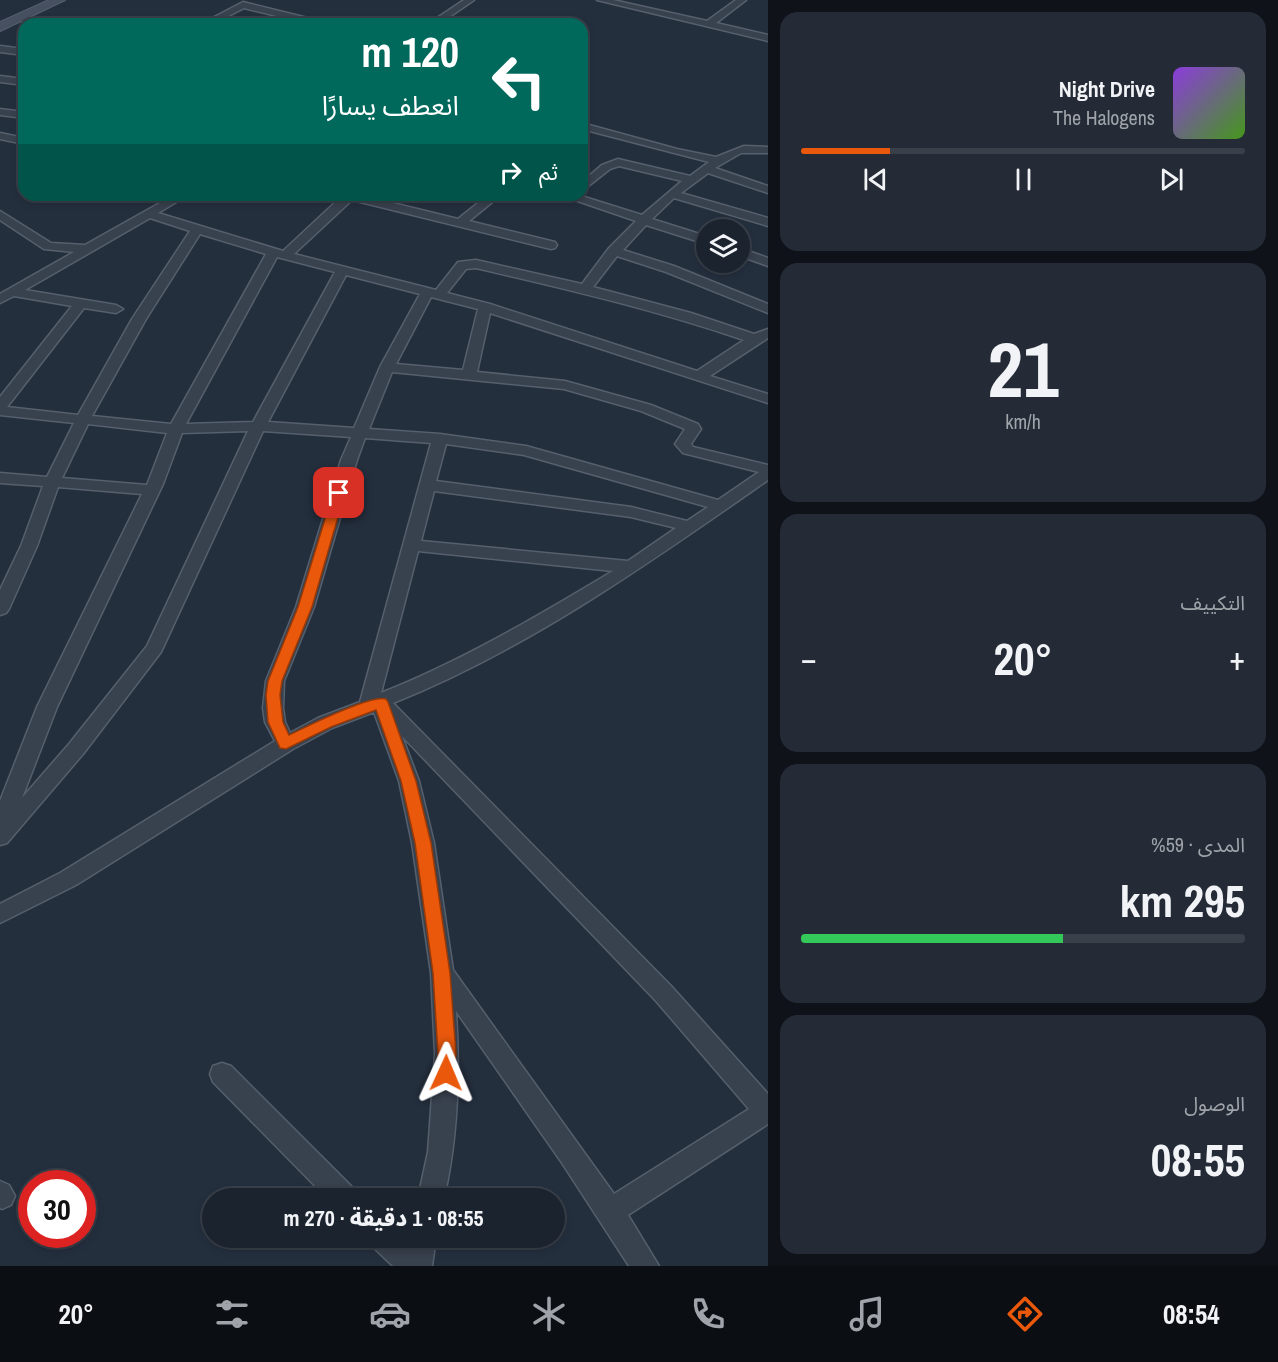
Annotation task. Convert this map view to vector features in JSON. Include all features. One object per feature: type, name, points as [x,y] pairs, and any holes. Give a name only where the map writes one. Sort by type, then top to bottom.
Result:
[{"type":"street","points":[[20,18],[59,0]]},
{"type":"street","points":[[442,18],[470,0]]},
{"type":"street","points":[[601,0],[768,38]]},
{"type":"street","points":[[626,6],[635,0]]},
{"type":"street","points":[[709,24],[742,0]]},
{"type":"street","points":[[233,2],[286,18]]},
{"type":"street","points":[[218,18],[243,5]]},
{"type":"street","points":[[0,27],[18,19]]},
{"type":"street","points":[[0,49],[18,51]]},
{"type":"street","points":[[0,79],[18,81]]},
{"type":"street","points":[[0,112],[18,114]]},
{"type":"street","points":[[588,128],[675,152],[718,161]]},
{"type":"street","points":[[0,136],[18,140]]},
{"type":"street","points":[[585,290],[613,251],[643,218],[672,194],[737,149],[768,150]]},
{"type":"street","points":[[588,183],[606,167],[618,162],[691,180]]},
{"type":"street","points":[[707,169],[768,190]]},
{"type":"street","points":[[672,194],[768,222]]},
{"type":"street","points":[[6,295],[171,201]]},
{"type":"street","points":[[0,826],[47,707],[151,490],[176,429],[279,253],[341,201]]},
{"type":"street","points":[[373,201],[551,246]]},
{"type":"street","points":[[394,206],[403,201]]},
{"type":"street","points":[[460,223],[488,201]]},
{"type":"street","points":[[587,201],[696,237]]},
{"type":"street","points":[[148,214],[279,253],[485,307],[768,399]]},
{"type":"street","points":[[0,215],[48,246],[86,249]]},
{"type":"street","points":[[0,609],[29,546],[52,482],[83,419],[140,319],[198,228]]},
{"type":"street","points":[[613,251],[670,269],[768,309]]},
{"type":"street","points":[[750,256],[768,262]]},
{"type":"street","points":[[286,744],[274,715],[275,681],[305,607],[349,460],[387,367],[434,293],[462,265],[467,264],[585,290],[761,336]]},
{"type":"street","points":[[0,837],[76,749],[155,648],[258,426],[342,270]]},
{"type":"street","points":[[6,295],[116,309]]},
{"type":"street","points":[[0,409],[81,304]]},
{"type":"street","points":[[469,375],[485,307]]},
{"type":"street","points":[[700,376],[761,336]]},
{"type":"street","points":[[387,367],[555,384],[596,392],[693,427],[683,444],[688,450],[768,471]]},
{"type":"street","points":[[0,409],[176,429],[258,426],[440,439],[526,451],[720,505]]},
{"type":"street","points":[[433,1188],[441,1152],[447,1054],[442,973],[423,843],[409,781],[374,705],[440,439]]},
{"type":"street","points":[[0,914],[87,868],[286,744],[325,723],[435,679],[504,643],[631,567],[768,471]]},
{"type":"street","points":[[0,478],[151,490]]},
{"type":"street","points":[[427,485],[631,512],[688,526]]},
{"type":"street","points":[[412,545],[631,567]]},
{"type":"street","points":[[374,705],[664,994],[768,1112],[611,1211]]},
{"type":"street","points":[[442,973],[526,1088],[611,1211],[645,1266]]},
{"type":"street","points":[[222,1074],[335,1188]]},
{"type":"street","points":[[394,1248],[412,1266]]},
{"type":"street","points":[[417,1266],[421,1248]]},
{"type":"route","points":[[339,493],[305,607],[275,681],[273,708],[275,722],[286,744],[325,723],[381,702],[409,781],[423,843],[442,973],[446,1073]]}]
